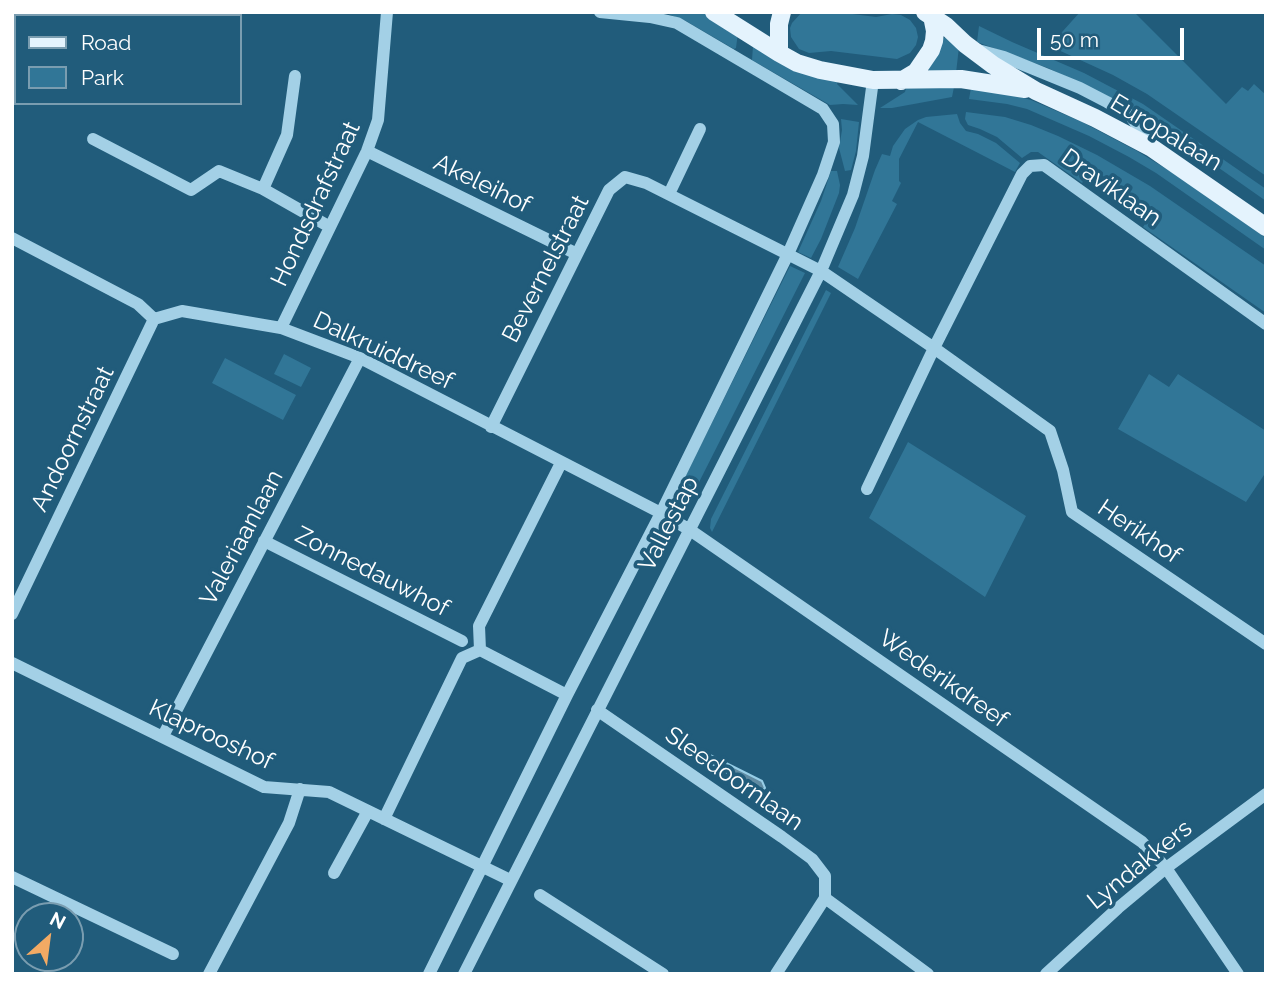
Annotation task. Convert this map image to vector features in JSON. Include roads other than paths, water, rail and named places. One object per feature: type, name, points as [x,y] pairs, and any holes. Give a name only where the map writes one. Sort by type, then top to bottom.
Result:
[{"type":"main road","points":[[714,12],[779,54]]},
{"type":"main road","points":[[779,54],[779,24],[782,12]]},
{"type":"main road","points":[[901,81],[916,72],[931,50],[934,41],[929,14]]},
{"type":"main road","name":"Europalaan","points":[[929,14],[993,65],[1036,91],[1152,148],[1266,227]]},
{"type":"main road","name":"Europalaan","points":[[779,54],[820,70],[873,80],[961,79],[1036,91]]},
{"type":"street","name":"Hondsdrafstraat","points":[[281,328],[367,151],[378,120],[387,12]]},
{"type":"street","name":"Vallestap","points":[[429,974],[788,254],[815,194],[834,142],[834,124],[817,104],[677,23],[650,17],[600,12]]},
{"type":"street","points":[[972,49],[1004,57],[1107,102],[1130,115],[1152,148]]},
{"type":"street","points":[[263,189],[287,135],[295,76]]},
{"type":"street","name":"Vallestap","points":[[464,974],[821,271],[853,195],[863,156],[873,80]]},
{"type":"street","points":[[669,194],[700,129]]},
{"type":"street","points":[[93,139],[191,190],[219,171],[263,189],[330,227]]},
{"type":"street","name":"Akeleihof","points":[[367,151],[578,254]]},
{"type":"street","name":"Draviklaan","points":[[934,348],[1022,174],[1030,166],[1044,165],[1266,324]]},
{"type":"street","name":"Bevernelstraat","points":[[491,427],[609,190],[625,177],[669,194],[821,271]]},
{"type":"street","points":[[12,238],[138,304],[154,319]]},
{"type":"street","name":"Herikhof","points":[[821,271],[1050,431],[1063,470],[1072,512],[1263,637]]},
{"type":"street","name":"Dalkruiddreef","points":[[154,319],[182,311],[281,328],[360,358],[690,530]]},
{"type":"street","name":"Andoornstraat","points":[[12,614],[154,319]]},
{"type":"street","points":[[867,489],[934,348]]},
{"type":"street","name":"Valeriaanlaan","points":[[163,736],[360,358]]},
{"type":"street","points":[[480,650],[479,626],[561,463]]},
{"type":"street","name":"Wederikdreef","points":[[690,530],[1142,842],[1166,868],[1238,974]]},
{"type":"street","name":"Zonnedauwhof","points":[[264,541],[462,641]]},
{"type":"street","points":[[480,650],[567,695]]},
{"type":"street","points":[[384,819],[462,658],[480,650]]},
{"type":"street","name":"Klaprooshof","points":[[12,663],[264,787],[329,792],[510,880]]},
{"type":"street","name":"Sleedoornlaan","points":[[597,710],[812,859],[825,876],[825,898]]},
{"type":"street","points":[[209,974],[289,823],[300,789]]},
{"type":"street","name":"Lyndakkers","points":[[1046,974],[1166,868],[1266,794]]},
{"type":"street","points":[[334,873],[368,811]]},
{"type":"street","points":[[12,877],[173,954]]},
{"type":"street","points":[[540,895],[663,974]]},
{"type":"street","points":[[776,974],[825,898],[928,974]]}]
